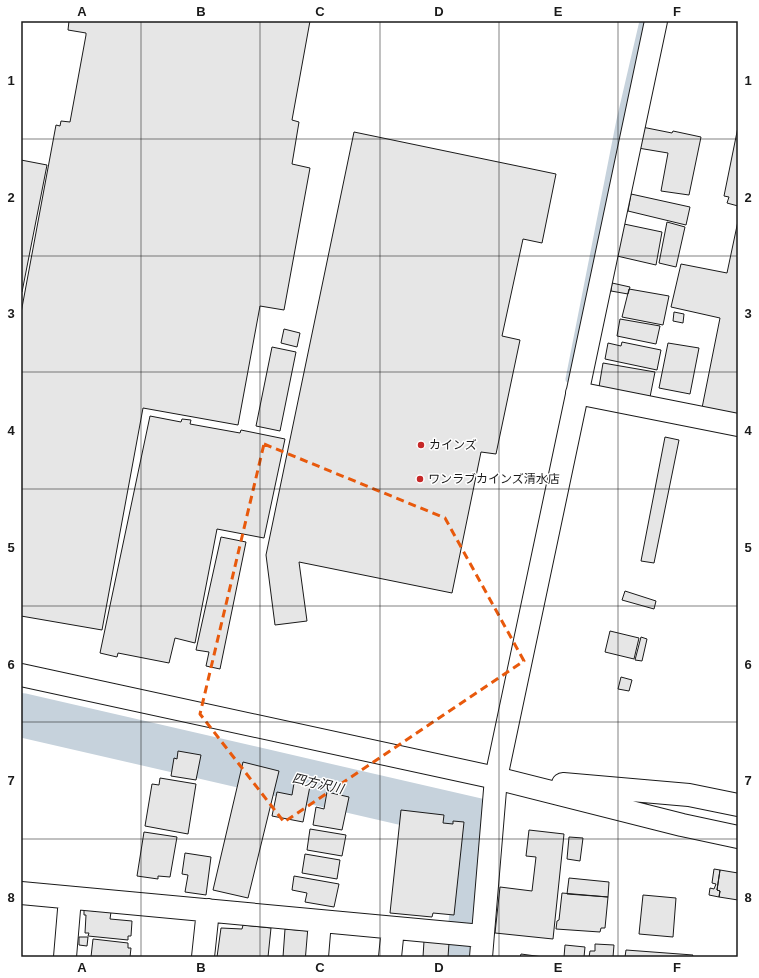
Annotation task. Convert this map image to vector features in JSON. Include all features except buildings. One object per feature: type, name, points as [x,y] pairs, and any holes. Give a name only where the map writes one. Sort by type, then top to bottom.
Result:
[{"type":"street","points":[[21,893],[393,928],[482,947],[496,778],[656,21]]},
{"type":"street","points":[[577,393],[738,425]]},
{"type":"street","points":[[21,675],[496,778],[682,825],[738,837]]},
{"type":"street","points":[[496,778],[689,795],[738,805]]},
{"type":"street","points":[[65,957],[70,898]]},
{"type":"street","points":[[203,957],[208,910]]},
{"type":"street","points":[[317,957],[320,921]]},
{"type":"street","points":[[390,957],[393,928]]},
{"type":"highlighted area","points":[[264,444],[445,518],[524,661],[284,822],[200,714]]},
{"type":"waterway","points":[[569,379],[620,120],[643,21]]},
{"type":"waterway","name":"四方沢川","points":[[21,715],[481,821],[467,957]]},
{"type":"place","name":"カインズ","points":[[421,445]]},
{"type":"place","name":"ワンラブカインズ清水店","points":[[420,479]]}]
